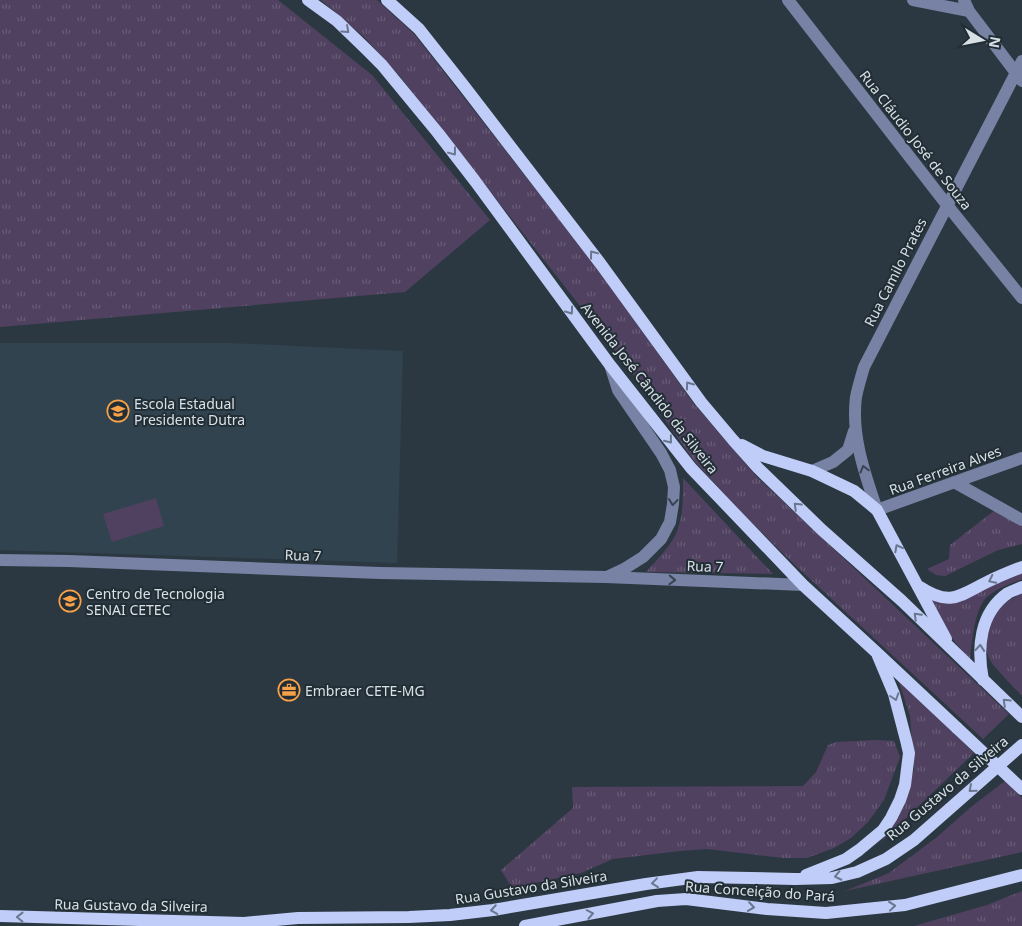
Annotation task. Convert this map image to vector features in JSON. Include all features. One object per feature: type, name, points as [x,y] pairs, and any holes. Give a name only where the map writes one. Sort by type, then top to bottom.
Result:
[{"type":"main road","name":"Avenida José Cândido da Silveira","points":[[308,0],[336,21],[382,65],[438,133],[610,365],[691,468],[803,585],[1022,789]]},
{"type":"main road","points":[[387,0],[419,29],[600,263],[701,402],[758,468],[822,530],[902,601],[1022,717]]},
{"type":"main road","points":[[734,440],[763,456],[812,470],[854,491],[878,510],[952,650]]},
{"type":"main road","points":[[918,586],[932,595],[953,598],[964,595],[1000,576],[1022,568]]},
{"type":"main road","points":[[986,684],[979,663],[982,631],[987,616],[1008,593],[1022,587]]},
{"type":"main road","points":[[795,879],[846,859],[859,850],[883,830],[892,818],[900,800],[905,785],[909,754],[894,694],[876,652]]},
{"type":"main road","name":"Rua Gustavo da Silveira","points":[[0,916],[247,924],[450,916],[698,877],[832,878],[857,872],[886,859],[914,840],[1022,745]]},
{"type":"main road","name":"Rua Conceição do Pará","points":[[525,926],[658,901],[686,899],[826,914],[905,905],[1022,875]]},
{"type":"street","name":"Rua Cláudio José de Souza","points":[[788,0],[947,205],[1022,298]]},
{"type":"street","points":[[913,0],[966,5],[1019,77]]},
{"type":"street","name":"Rua Camilo Prates","points":[[878,510],[858,448],[855,426],[856,397],[864,367],[947,205],[1019,77],[1022,61]]},
{"type":"street","name":"Rua 7","points":[[606,578],[643,557],[661,539],[670,522],[674,487],[670,470],[661,453],[618,390],[610,365]]},
{"type":"street","points":[[812,470],[832,462],[848,450],[855,426]]},
{"type":"street","name":"Rua Ferreira Alves","points":[[878,510],[1022,458]]},
{"type":"street","points":[[954,482],[1022,520]]},
{"type":"street","points":[[643,557],[643,579]]},
{"type":"street","name":"Rua 7","points":[[0,560],[803,585]]},
{"type":"shaded area","points":[[0,343],[230,343],[403,351],[397,563],[0,550]]},
{"type":"green space","points":[[0,0],[278,0],[372,75],[490,220],[405,292],[0,327]]},
{"type":"green space","points":[[321,0],[377,0],[414,34],[595,265],[694,404],[757,477],[1009,714],[983,739],[796,566],[743,514],[694,461],[631,371],[399,75],[363,36]]},
{"type":"green space","points":[[683,478],[773,574],[646,572],[676,534],[682,510]]},
{"type":"green space","points":[[156,498],[164,526],[112,542],[103,514]]},
{"type":"green space","points":[[995,510],[1022,526],[1022,544],[998,550],[945,576],[936,575],[927,569],[949,559],[950,545]]},
{"type":"green space","points":[[1022,573],[1022,579],[995,591],[983,602],[974,627],[970,660],[946,631],[930,598],[985,588]]},
{"type":"green space","points":[[1022,593],[1022,696],[991,662],[987,653],[986,640],[988,627],[997,611],[1005,603]]},
{"type":"green space","points":[[898,679],[974,753],[881,842],[904,807],[914,769],[910,716]]},
{"type":"green space","points":[[894,741],[900,757],[884,800],[868,822],[851,838],[834,848],[807,858],[783,858],[707,849],[680,851],[613,859],[581,873],[512,888],[501,870],[573,808],[572,787],[803,786],[816,772],[828,745],[836,742]]},
{"type":"green space","points":[[1005,781],[1022,798],[1022,852],[845,891],[889,873],[937,837],[971,807]]},
{"type":"green space","points":[[1022,891],[1022,926],[914,926],[987,905]]},
{"type":"place","name":"Escola Estadual Presidente Dutra","points":[[118,411]]},
{"type":"place","name":"Centro de Tecnologia SENAI CETEC","points":[[70,601]]},
{"type":"place","name":"Embraer CETE-MG","points":[[289,690]]}]
